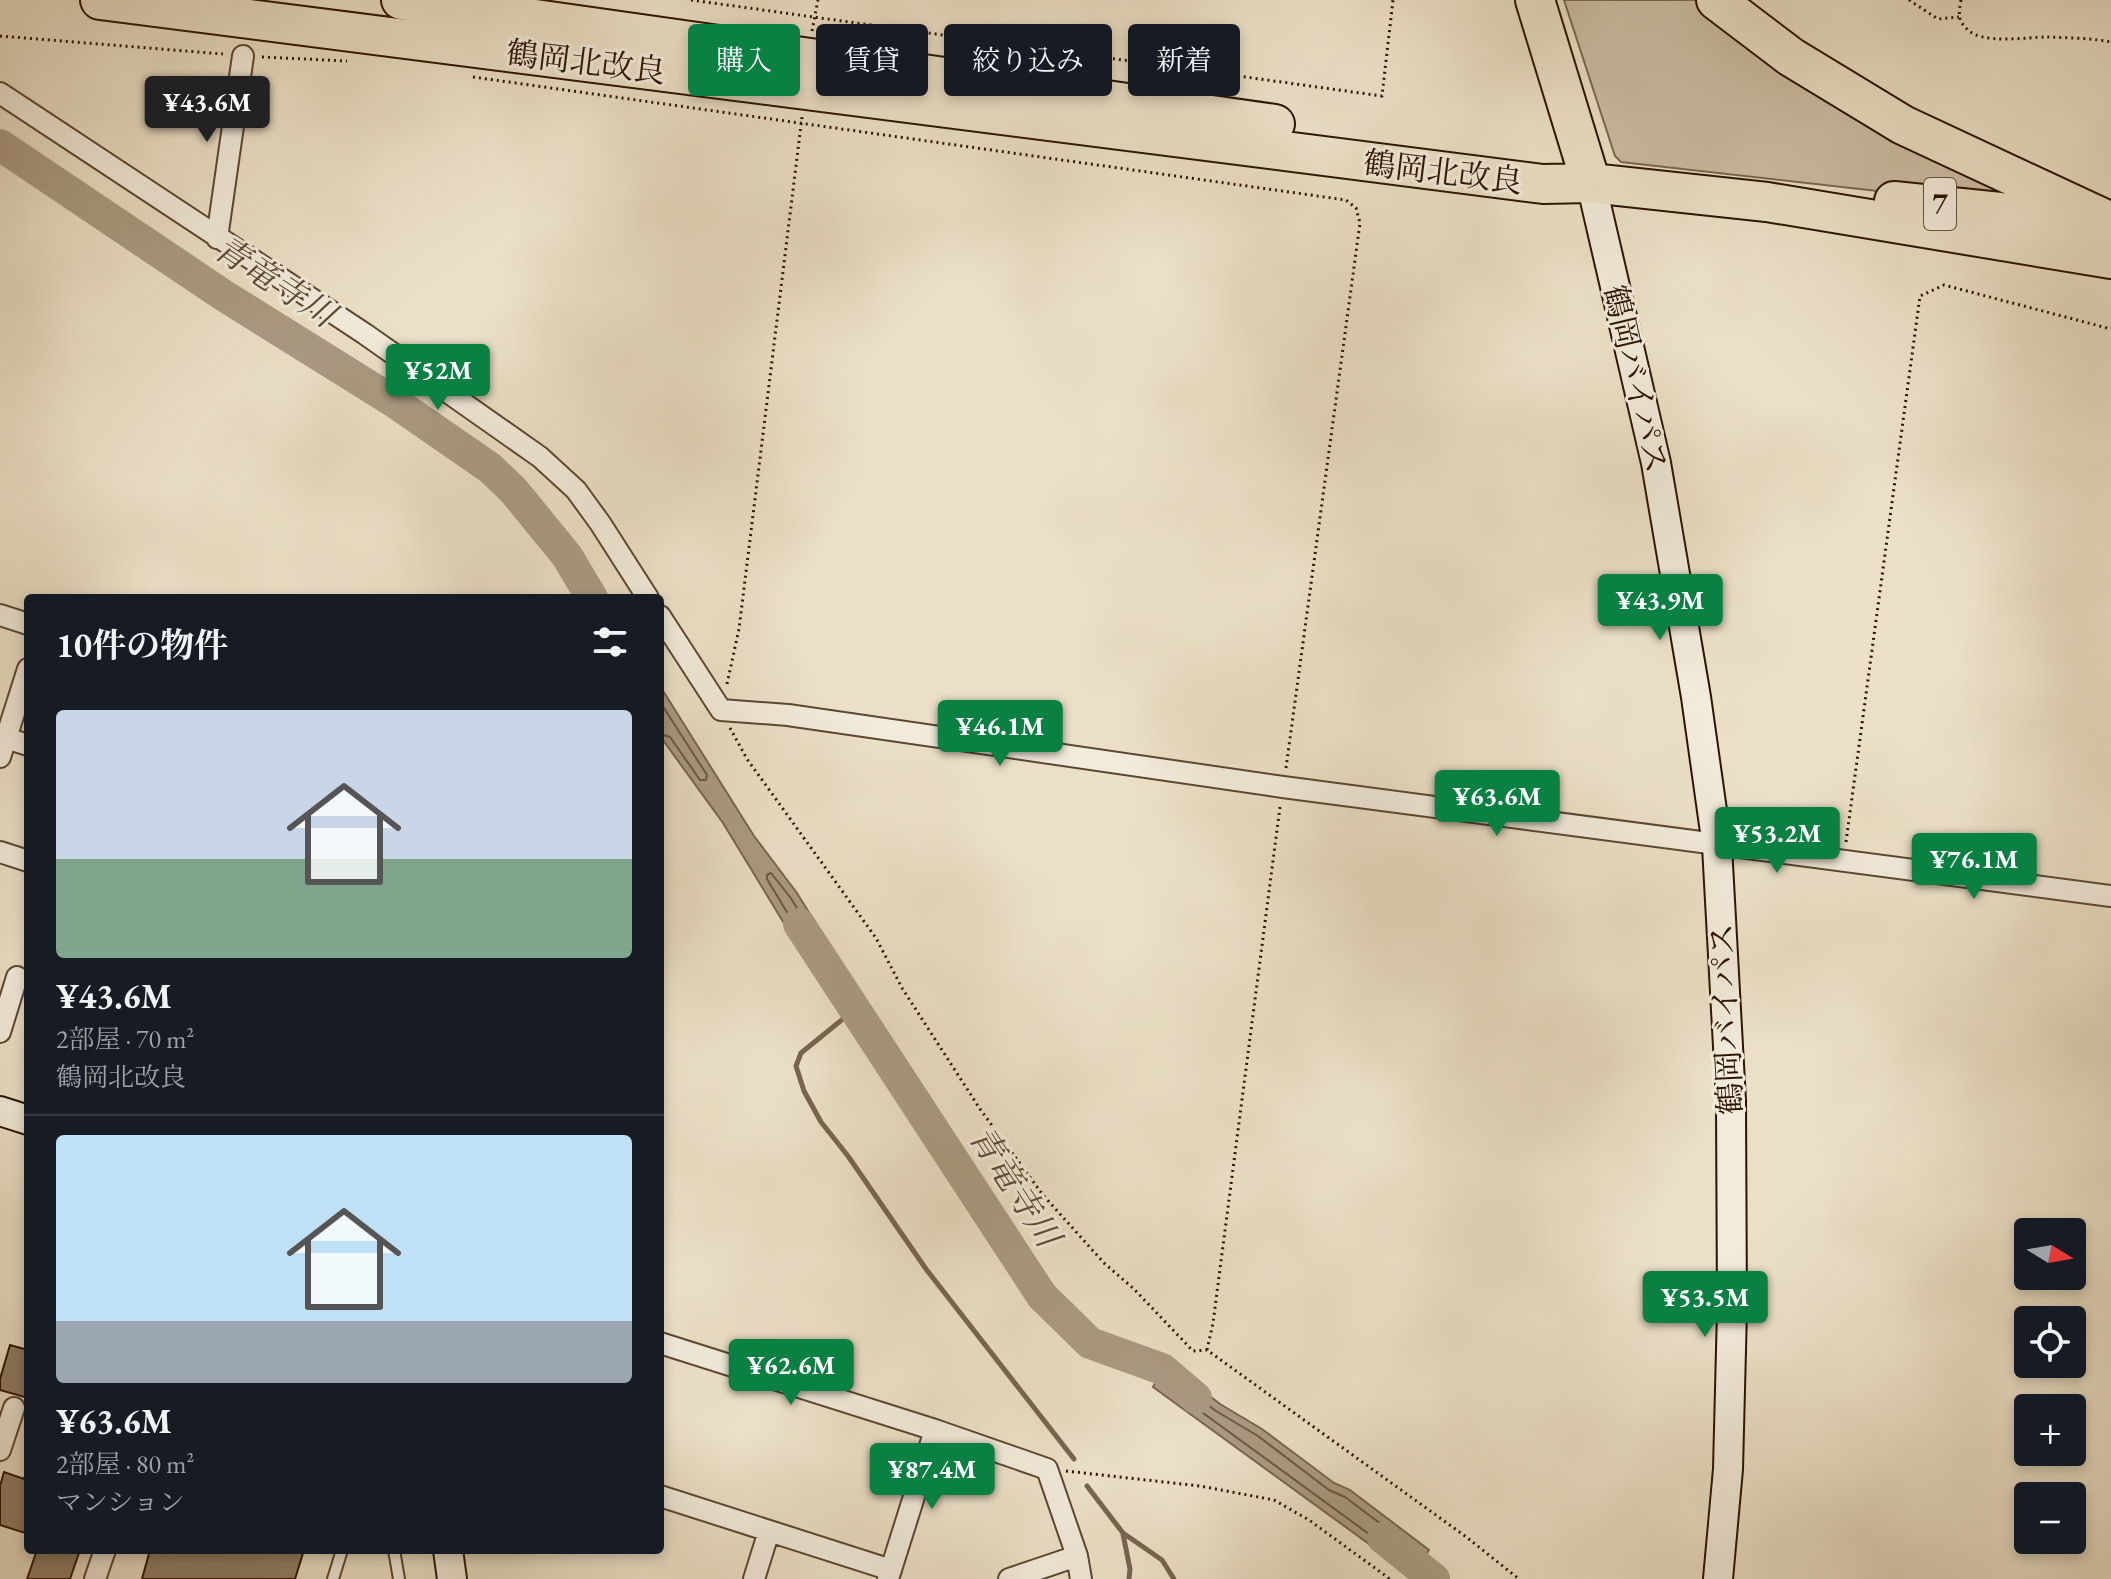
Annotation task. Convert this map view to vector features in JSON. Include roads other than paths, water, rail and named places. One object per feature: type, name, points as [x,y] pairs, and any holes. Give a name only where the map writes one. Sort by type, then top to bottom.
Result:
[{"type":"highway","name":"鶴岡北改良","points":[[100,0],[803,107],[1543,184],[1591,183]]},
{"type":"highway","name":"鶴岡北改良","points":[[401,0],[1534,160],[1591,183]]},
{"type":"highway","name":"鶴岡バイパス","points":[[1535,0],[1591,183]]},
{"type":"highway","points":[[1716,0],[1791,57],[1903,125],[2111,222]]},
{"type":"highway","name":"7","points":[[1591,183],[1767,202],[2111,259]]},
{"type":"highway","name":"7","points":[[1767,202],[1898,201],[1937,204],[2111,231]]},
{"type":"main road","name":"鶴岡バイパス","points":[[1591,183],[1656,463],[1696,697],[1717,846],[1731,1101],[1732,1280],[1728,1469],[1718,1579]]},
{"type":"main road","points":[[0,1111],[24,1119]]},
{"type":"main road","points":[[449,1554],[452,1579]]},
{"type":"street","points":[[217,238],[243,56]]},
{"type":"street","points":[[0,93],[365,334],[540,457],[576,490],[645,594]]},
{"type":"street","points":[[0,615],[24,623]]},
{"type":"street","points":[[664,622],[721,710],[788,715],[1283,787],[2111,896]]},
{"type":"street","points":[[24,681],[3,747],[24,745]]},
{"type":"street","points":[[0,852],[24,860]]},
{"type":"street","points":[[0,1032],[15,977]]},
{"type":"street","points":[[664,1344],[935,1430],[1047,1469],[1077,1556],[1081,1579]]},
{"type":"street","points":[[0,1450],[14,1408]]},
{"type":"street","points":[[664,1497],[889,1574],[935,1430]]},
{"type":"street","points":[[754,1579],[769,1531]]},
{"type":"street","points":[[95,1579],[104,1554]]},
{"type":"street","points":[[1009,1579],[1077,1556]]},
{"type":"lane","points":[[333,1579],[341,1554]]},
{"type":"lane","points":[[395,1554],[399,1579]]},
{"type":"water","points":[[664,692],[754,836],[797,893],[832,950],[810,966],[723,823],[664,742]]},
{"type":"water","points":[[1166,1362],[1220,1404],[1262,1429],[1334,1483],[1350,1490],[1429,1550],[1413,1576],[1153,1387]]},
{"type":"waterway","name":"青竜寺川","points":[[0,145],[223,295],[396,403],[490,468],[514,491],[567,556],[590,594]]},
{"type":"waterway","name":"青竜寺川","points":[[799,924],[1042,1296],[1090,1343],[1162,1369],[1196,1398]]},
{"type":"waterway","points":[[854,1010],[801,1053],[796,1066],[804,1091],[821,1122],[926,1269],[1074,1459]]},
{"type":"waterway","points":[[1087,1486],[1123,1533],[1162,1560],[1174,1579]]},
{"type":"waterway","points":[[1123,1534],[1129,1579]]},
{"type":"waterway","name":"青竜寺川","points":[[1383,1538],[1434,1579]]}]
